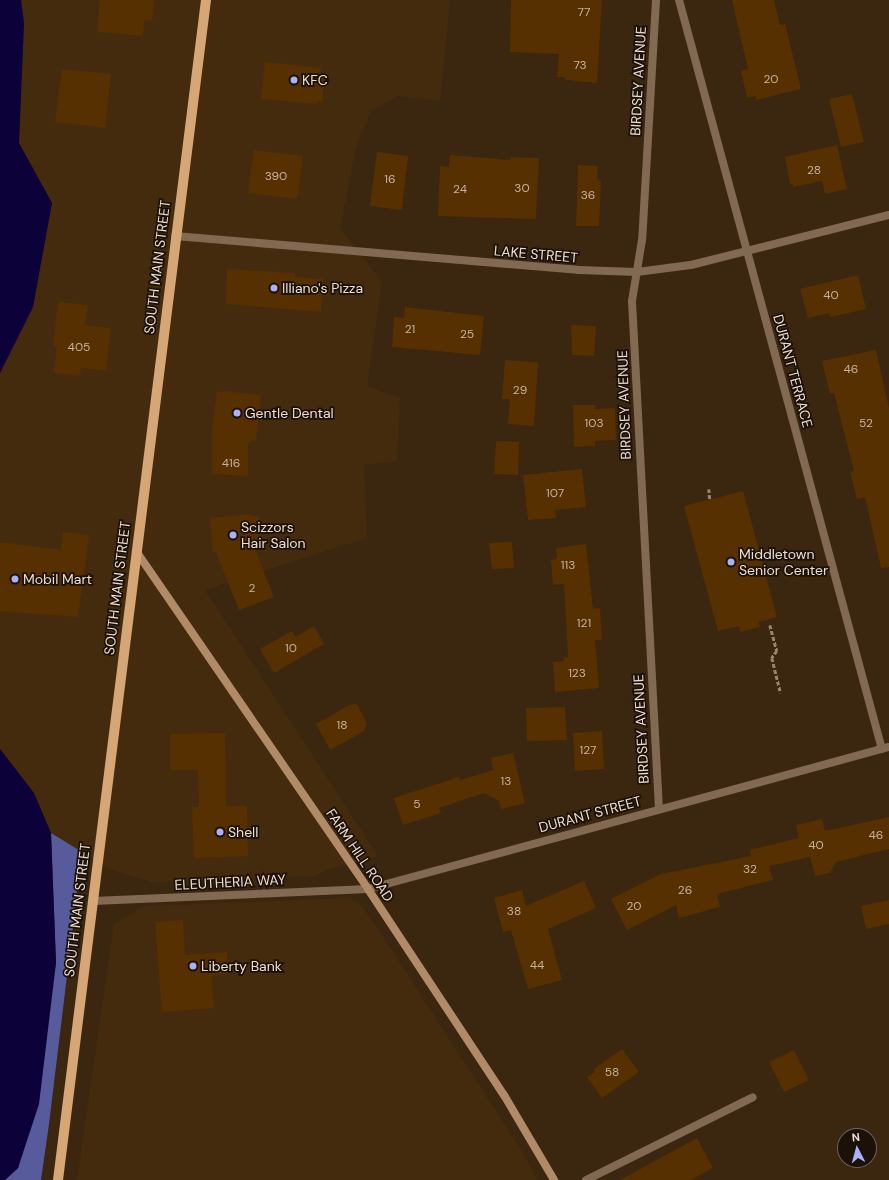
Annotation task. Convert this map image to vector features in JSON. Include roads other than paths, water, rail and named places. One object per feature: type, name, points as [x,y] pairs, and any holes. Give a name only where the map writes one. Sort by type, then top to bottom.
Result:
[{"type":"main road","name":"SOUTH MAIN STREET","points":[[58,1180],[135,551],[206,0]]},
{"type":"main road","name":"FARM HILL ROAD","points":[[135,551],[368,889],[504,1095],[554,1180]]},
{"type":"street","name":"BIRDSEY AVENUE","points":[[656,0],[642,240],[632,309],[659,809]]},
{"type":"street","name":"DURANT TERRACE","points":[[679,0],[885,748]]},
{"type":"street","name":"LAKE STREET","points":[[175,236],[578,270],[637,272],[691,264],[748,252],[889,215]]},
{"type":"street","name":"DURANT STREET","points":[[368,889],[885,748]]},
{"type":"street","name":"ELEUTHERIA WAY","points":[[93,901],[368,889]]},
{"type":"street","points":[[586,1180],[753,1097]]},
{"type":"place","name":"KFC","points":[[294,80]]},
{"type":"place","name":"Illiano's Pizza","points":[[274,288]]},
{"type":"place","name":"Gentle Dental","points":[[237,413]]},
{"type":"place","name":"Scizzors Hair Salon","points":[[233,535]]},
{"type":"place","name":"Middletown Senior Center","points":[[731,562]]},
{"type":"place","name":"Mobil Mart","points":[[15,579]]},
{"type":"place","name":"Shell","points":[[220,832]]},
{"type":"place","name":"Liberty Bank","points":[[193,966]]}]
